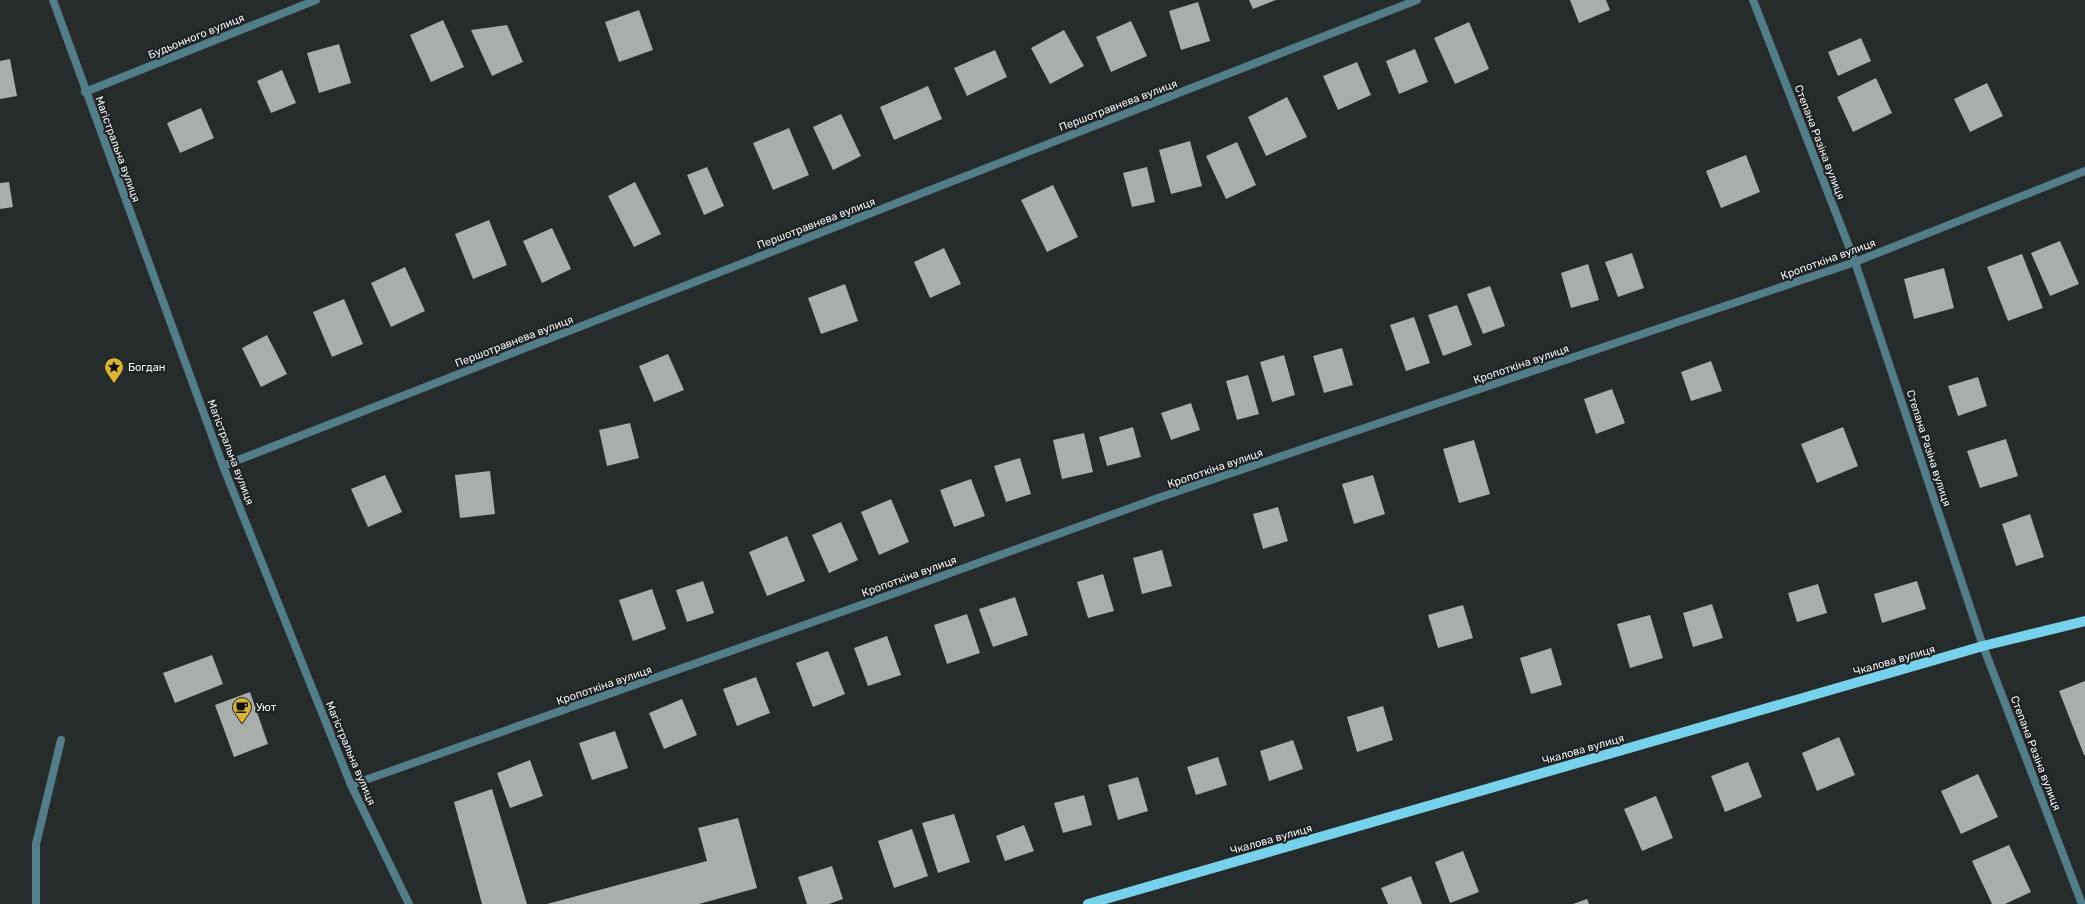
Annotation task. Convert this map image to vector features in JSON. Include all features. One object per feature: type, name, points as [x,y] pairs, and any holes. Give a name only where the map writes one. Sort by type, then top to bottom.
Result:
[{"type":"main road","name":"Чкалова вулиця","points":[[1088,904],[1983,646],[2085,621]]},
{"type":"street","name":"Магістральна вулиця","points":[[53,0],[85,92],[223,466],[351,785],[409,904]]},
{"type":"street","name":"Будьонного вулиця","points":[[85,92],[316,0]]},
{"type":"street","name":"Першотравнева вулиця","points":[[223,466],[1417,0]]},
{"type":"street","name":"Степана Разіна вулиця","points":[[1753,0],[1855,262],[1983,646],[2082,904]]},
{"type":"street","name":"Кропоткіна вулиця","points":[[351,785],[838,614],[1158,498],[1855,262],[2085,171]]},
{"type":"street","points":[[36,904],[36,844],[61,740]]},
{"type":"building","points":[[1249,0],[1276,0],[1253,9]]},
{"type":"building","points":[[1570,0],[1606,0],[1610,10],[1579,23]]},
{"type":"building","points":[[1198,2],[1210,41],[1181,50],[1169,11]]},
{"type":"building","points":[[639,10],[653,50],[619,62],[605,22]]},
{"type":"building","points":[[443,20],[464,67],[431,82],[410,35]]},
{"type":"building","points":[[1131,21],[1147,56],[1111,72],[1096,37]]},
{"type":"building","points":[[1469,22],[1489,69],[1455,84],[1434,38]]},
{"type":"building","points":[[507,25],[523,62],[492,76],[471,30]]},
{"type":"building","points":[[1064,30],[1084,66],[1050,84],[1031,48]]},
{"type":"building","points":[[1861,38],[1871,61],[1838,76],[1828,52]]},
{"type":"building","points":[[339,44],[351,83],[319,93],[307,53]]},
{"type":"building","points":[[1415,49],[1428,82],[1399,94],[1386,61]]},
{"type":"building","points":[[995,50],[1007,77],[967,96],[954,68]]},
{"type":"building","points":[[10,59],[17,96],[0,99],[0,61]]},
{"type":"building","points":[[1357,62],[1371,95],[1338,110],[1323,76]]},
{"type":"building","points":[[282,70],[296,103],[271,113],[257,81]]},
{"type":"building","points":[[1876,78],[1892,113],[1853,132],[1837,97]]},
{"type":"building","points":[[1987,83],[2003,116],[1970,132],[1954,99]]},
{"type":"building","points":[[928,86],[942,119],[894,140],[880,107]]},
{"type":"building","points":[[1287,97],[1307,137],[1266,156],[1248,117]]},
{"type":"building","points":[[201,108],[214,138],[180,153],[167,123]]},
{"type":"building","points":[[841,114],[861,156],[833,170],[813,127]]},
{"type":"building","points":[[789,128],[809,175],[773,190],[753,143]]},
{"type":"building","points":[[1190,141],[1202,186],[1171,194],[1159,150]]},
{"type":"building","points":[[1237,142],[1256,185],[1226,199],[1206,156]]},
{"type":"building","points":[[1746,155],[1760,192],[1721,208],[1706,171]]},
{"type":"building","points":[[707,167],[724,206],[704,215],[687,175]]},
{"type":"building","points":[[1147,167],[1155,202],[1132,207],[1123,173]]},
{"type":"building","points":[[9,182],[13,207],[0,209],[0,183]]},
{"type":"building","points":[[635,182],[661,234],[634,247],[608,196]]},
{"type":"building","points":[[1053,185],[1078,237],[1047,252],[1021,200]]},
{"type":"building","points":[[489,220],[507,265],[473,279],[455,234]]},
{"type":"building","points":[[552,228],[571,269],[542,283],[523,241]]},
{"type":"building","points":[[2060,241],[2079,284],[2050,296],[2031,253]]},
{"type":"building","points":[[944,248],[961,284],[930,298],[914,262]]},
{"type":"building","points":[[1632,253],[1644,288],[1618,297],[1605,262]]},
{"type":"building","points":[[2022,254],[2043,308],[2008,321],[1987,267]]},
{"type":"building","points":[[1588,264],[1599,300],[1571,308],[1561,273]]},
{"type":"building","points":[[405,267],[425,311],[391,327],[371,283]]},
{"type":"building","points":[[1944,268],[1954,308],[1914,319],[1904,279]]},
{"type":"building","points":[[845,284],[858,321],[821,334],[808,298]]},
{"type":"building","points":[[1490,286],[1505,326],[1483,334],[1467,294]]},
{"type":"building","points":[[344,299],[363,344],[332,357],[313,312]]},
{"type":"building","points":[[1457,305],[1472,345],[1443,356],[1428,315]]},
{"type":"building","points":[[1414,317],[1430,363],[1406,371],[1390,325]]},
{"type":"building","points":[[267,335],[287,374],[261,387],[242,348]]},
{"type":"building","points":[[1342,348],[1353,385],[1324,393],[1313,356]]},
{"type":"building","points":[[668,354],[684,390],[654,402],[639,366]]},
{"type":"building","points":[[1284,355],[1295,395],[1272,402],[1260,362]]},
{"type":"building","points":[[1711,361],[1722,391],[1691,401],[1681,372]]},
{"type":"building","points":[[1248,375],[1259,414],[1237,420],[1226,381]]},
{"type":"building","points":[[1978,377],[1987,406],[1958,416],[1948,386]]},
{"type":"building","points":[[1612,389],[1625,423],[1596,434],[1584,399]]},
{"type":"building","points":[[1191,403],[1200,430],[1171,440],[1161,413]]},
{"type":"building","points":[[630,423],[639,458],[607,466],[599,430]]},
{"type":"building","points":[[1133,427],[1141,457],[1107,466],[1099,437]]},
{"type":"building","points":[[1843,427],[1858,466],[1817,483],[1801,444]]},
{"type":"building","points":[[1084,433],[1093,472],[1062,479],[1053,440]]},
{"type":"building","points":[[2006,439],[2018,476],[1980,488],[1967,451]]},
{"type":"building","points":[[1474,440],[1490,494],[1459,503],[1443,449]]},
{"type":"building","points":[[1020,458],[1031,494],[1006,502],[994,466]]},
{"type":"building","points":[[490,471],[495,514],[460,518],[455,475]]},
{"type":"building","points":[[385,475],[402,512],[368,527],[351,489]]},
{"type":"building","points":[[1373,475],[1385,514],[1354,524],[1342,484]]},
{"type":"building","points":[[971,479],[985,516],[954,527],[940,490]]},
{"type":"building","points":[[891,499],[909,542],[879,555],[861,512]]},
{"type":"building","points":[[1278,507],[1288,541],[1263,549],[1253,514]]},
{"type":"building","points":[[2030,514],[2044,557],[2016,566],[2002,524]]},
{"type":"building","points":[[841,522],[858,560],[829,573],[812,535]]},
{"type":"building","points":[[787,536],[805,581],[767,596],[749,552]]},
{"type":"building","points":[[1162,550],[1172,586],[1142,594],[1133,558]]},
{"type":"building","points":[[1103,574],[1114,611],[1088,618],[1077,582]]},
{"type":"building","points":[[703,581],[714,613],[687,622],[676,590]]},
{"type":"building","points":[[1917,581],[1926,609],[1882,623],[1874,594]]},
{"type":"building","points":[[1818,584],[1827,613],[1797,622],[1788,593]]},
{"type":"building","points":[[652,589],[666,629],[633,641],[619,600]]},
{"type":"building","points":[[1015,597],[1028,635],[993,647],[979,609]]},
{"type":"building","points":[[1712,604],[1723,638],[1693,647],[1683,613]]},
{"type":"building","points":[[1463,605],[1473,638],[1438,648],[1428,615]]},
{"type":"building","points":[[967,614],[980,653],[947,664],[934,625]]},
{"type":"building","points":[[1650,615],[1663,658],[1630,668],[1617,624]]},
{"type":"building","points":[[887,636],[901,675],[868,686],[854,648]]},
{"type":"building","points":[[1551,648],[1562,685],[1531,694],[1520,658]]},
{"type":"building","points":[[828,651],[845,694],[813,707],[796,663]]},
{"type":"building","points":[[212,655],[223,684],[175,703],[163,673]]},
{"type":"building","points":[[756,677],[770,713],[737,726],[723,689]]},
{"type":"building","points":[[2085,681],[2085,755],[2084,755],[2059,691]]},
{"type":"building","name":"Уют","points":[[250,692],[268,744],[234,757],[215,705]]},
{"type":"building","points":[[682,699],[697,735],[664,749],[649,713]]},
{"type":"building","points":[[1383,706],[1393,740],[1357,752],[1347,717]]},
{"type":"building","points":[[615,731],[628,768],[592,780],[579,743]]},
{"type":"building","points":[[1839,737],[1855,775],[1817,791],[1802,753]]},
{"type":"building","points":[[1293,740],[1303,769],[1269,781],[1260,751]]},
{"type":"building","points":[[1218,757],[1227,785],[1196,795],[1187,767]]},
{"type":"building","points":[[530,760],[543,796],[510,808],[497,773]]},
{"type":"building","points":[[1748,762],[1762,797],[1725,812],[1711,776]]},
{"type":"building","points":[[1978,774],[1998,817],[1961,834],[1941,791]]},
{"type":"building","points":[[1138,777],[1148,811],[1118,820],[1108,785]]},
{"type":"building","points":[[492,789],[527,904],[482,904],[454,802]]},
{"type":"building","points":[[1084,795],[1092,825],[1063,833],[1054,803]]},
{"type":"building","points":[[1656,796],[1673,838],[1642,851],[1624,809]]},
{"type":"building","points":[[954,814],[970,862],[938,873],[922,823]]},
{"type":"building","points":[[738,818],[757,888],[699,904],[547,904],[707,861],[698,828]]},
{"type":"building","points":[[1024,825],[1034,851],[1005,861],[996,836]]},
{"type":"building","points":[[912,829],[928,876],[894,888],[878,841]]},
{"type":"building","points":[[2009,845],[2031,892],[2005,904],[1992,904],[1972,861]]},
{"type":"building","points":[[1463,851],[1479,892],[1450,903],[1435,862]]},
{"type":"building","points":[[832,866],[843,899],[829,904],[807,904],[798,877]]},
{"type":"building","points":[[1411,876],[1422,904],[1388,904],[1381,888]]},
{"type":"building","points":[[1587,899],[1589,904],[1573,904]]},
{"type":"place","name":"Богдан","points":[[114,384]]},
{"type":"place","name":"Уют","points":[[242,724]]}]
